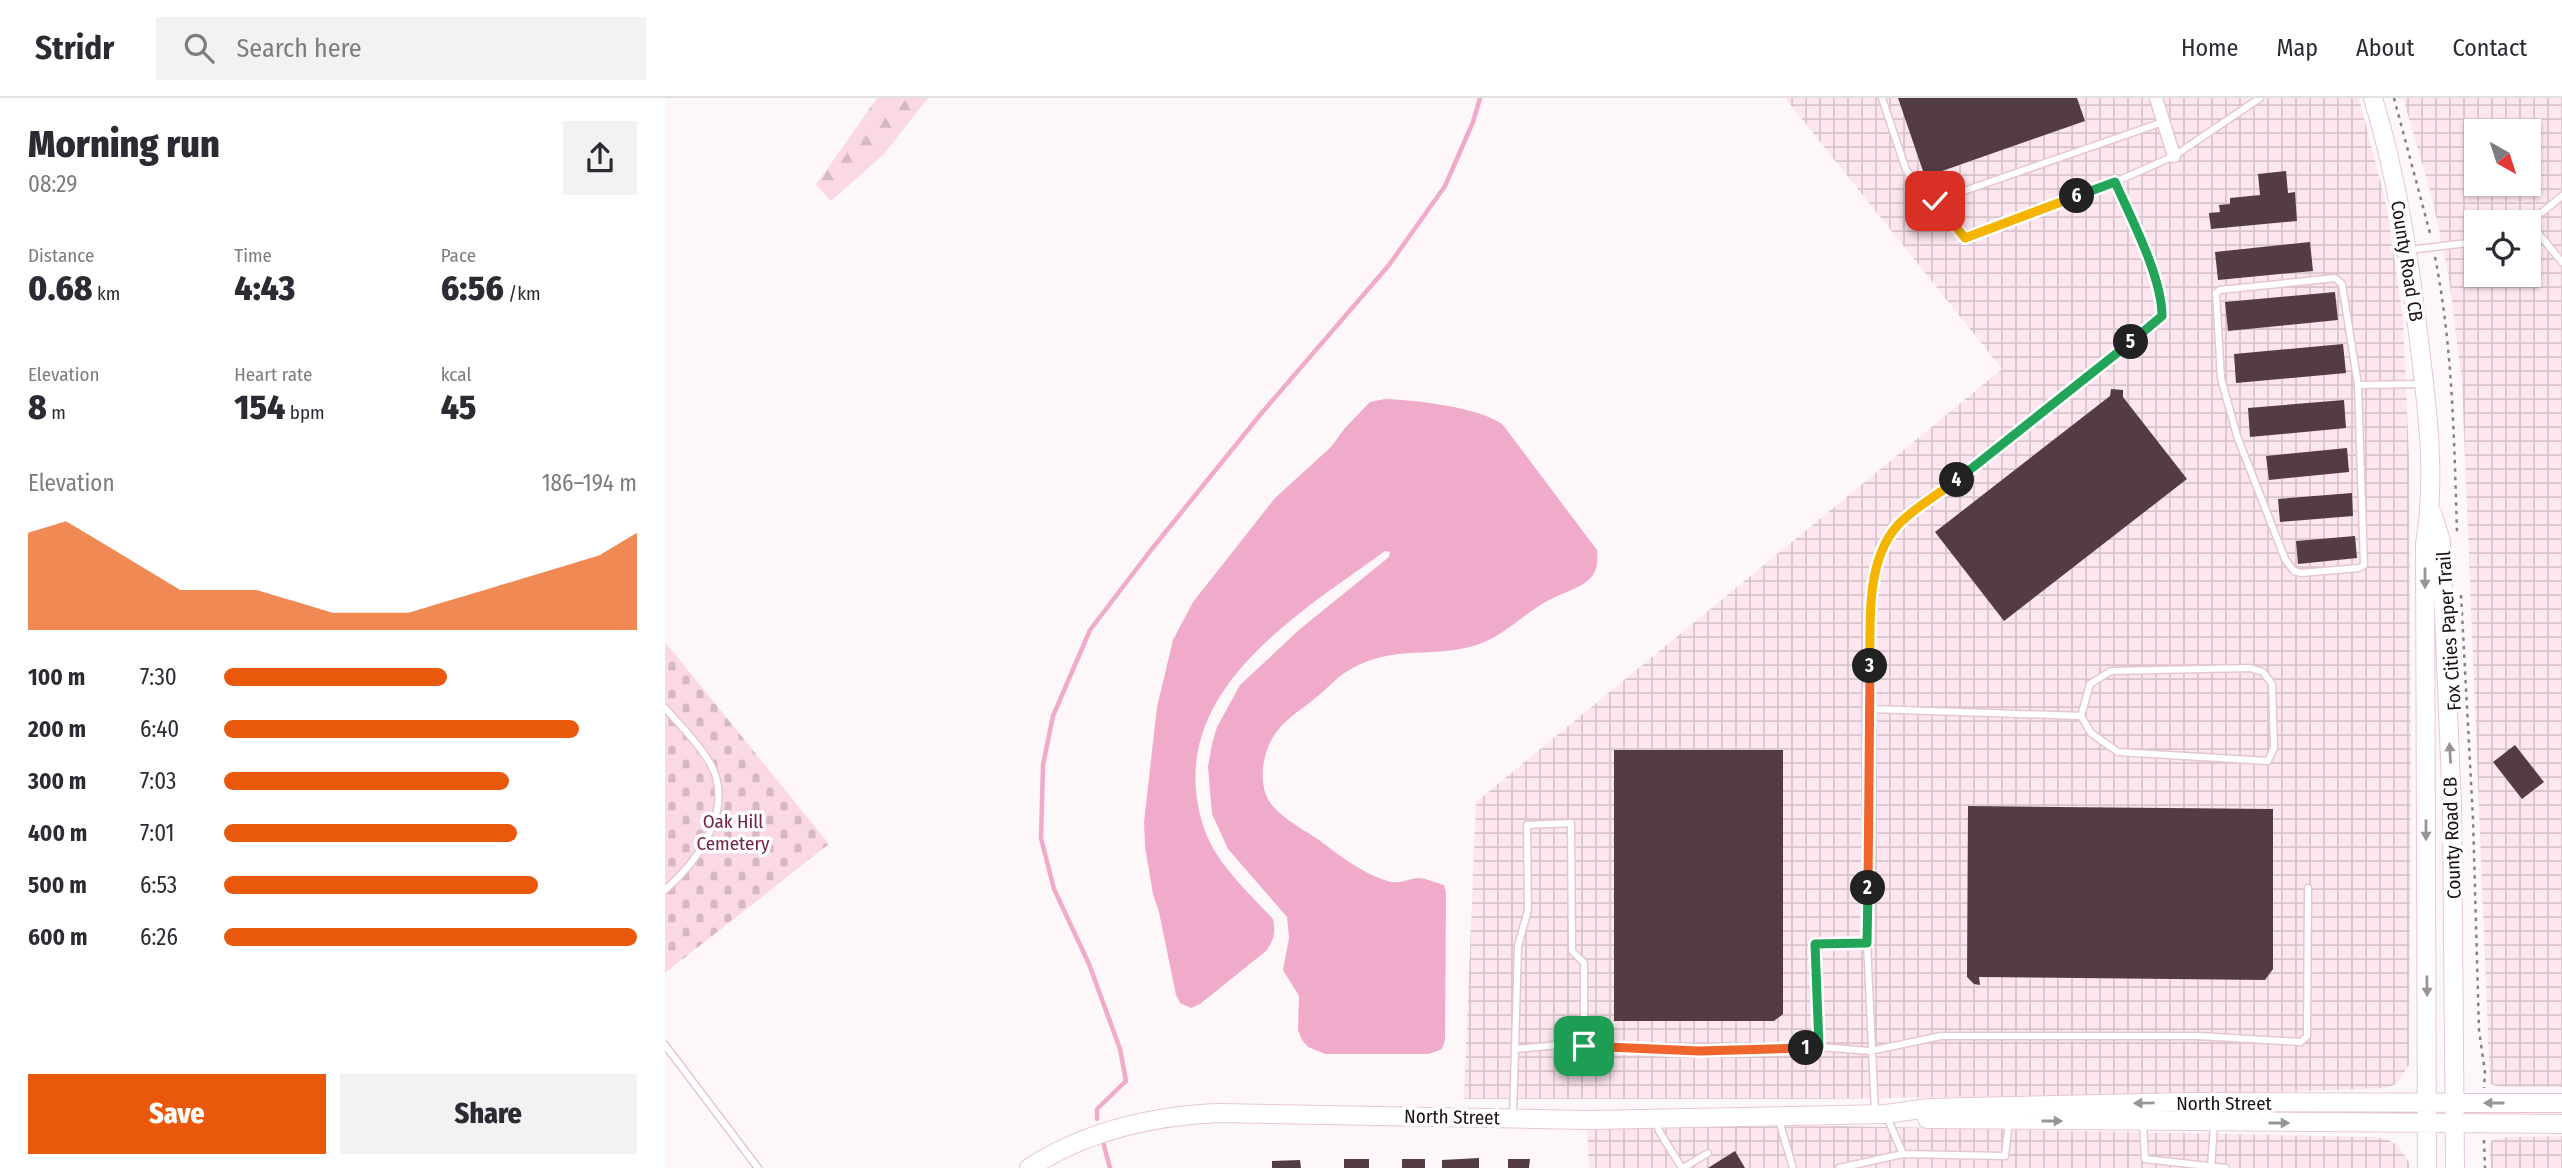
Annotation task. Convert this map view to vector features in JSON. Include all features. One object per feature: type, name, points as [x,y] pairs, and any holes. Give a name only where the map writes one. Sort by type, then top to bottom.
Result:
[{"type":"street","points":[[2157,98],[2174,156]]},
{"type":"street","name":"County Road CB","points":[[2373,98],[2394,179],[2407,250],[2431,456],[2431,510],[2425,544],[2427,1168]]},
{"type":"street","name":"County Road CB","points":[[2431,510],[2441,541],[2452,808],[2455,1168]]},
{"type":"street","name":"North Street","points":[[1029,1168],[1075,1143],[1108,1130],[1181,1115],[1218,1112],[1656,1118],[1881,1114],[1928,1108],[2162,1103],[2562,1103]]},
{"type":"street","name":"North Street","points":[[1881,1114],[1930,1120],[2562,1124]]},
{"type":"lane","points":[[1882,98],[1906,170],[1965,238],[2115,182],[2174,156],[2260,98]]},
{"type":"lane","points":[[1935,201],[2165,121]]},
{"type":"lane","points":[[1903,1154],[1881,1114],[1871,1051],[1867,943],[1870,606],[1881,549],[1898,525],[2069,393],[2162,316],[2162,302],[2141,242],[2115,182]]},
{"type":"lane","points":[[2541,213],[2562,196]]},
{"type":"lane","points":[[2541,237],[2562,261]]},
{"type":"lane","points":[[2407,250],[2464,243]]},
{"type":"lane","points":[[2335,278],[2340,281],[2358,385],[2364,565],[2359,568],[2301,573],[2294,570],[2285,559],[2237,436],[2221,378],[2215,293],[2220,290],[2335,278]]},
{"type":"lane","points":[[2358,385],[2424,384]]},
{"type":"lane","points":[[2250,668],[2263,672],[2272,684],[2274,748],[2267,761],[2118,751],[2091,733],[2081,716],[2090,684],[2111,671],[2250,668]]},
{"type":"lane","points":[[665,708],[708,762],[716,777],[717,793],[716,812],[699,852],[685,872],[665,890]]},
{"type":"lane","points":[[1871,709],[2081,716]]},
{"type":"lane","points":[[1513,1118],[1518,946],[1528,910],[1527,825],[1571,822],[1572,951],[1584,963],[1584,1046]]},
{"type":"lane","points":[[1515,1049],[1559,1045],[1699,1051],[1819,1047],[1871,1051],[1941,1036],[2198,1036],[2301,1042],[2307,1036],[2308,888]]},
{"type":"lane","points":[[1819,1047],[1815,944],[1867,943]]},
{"type":"lane","points":[[665,1045],[758,1168]]},
{"type":"lane","points":[[1777,1115],[1793,1168]]},
{"type":"lane","points":[[1656,1118],[1659,1131],[1682,1168],[1707,1153]]},
{"type":"lane","points":[[1839,1168],[1903,1154],[2005,1156],[2009,1121]]},
{"type":"lane","points":[[2143,1122],[2145,1168]]},
{"type":"lane","points":[[2211,1167],[2214,1123]]},
{"type":"lane","points":[[2145,1159],[2226,1168]]},
{"type":"path","name":"Fox Cities Paper Trail","points":[[2394,98],[2433,247],[2446,324],[2452,378],[2457,542]]},
{"type":"path","name":"Fox Cities Paper Trail","points":[[2461,593],[2473,819],[2479,1031],[2485,1072],[2483,1102]]},
{"type":"path","points":[[2483,1124],[2486,1168]]},
{"type":"shaded area","points":[[1785,98],[2359,98],[2387,208],[2403,318],[2409,456],[2409,1065],[2396,1084],[2387,1088],[2277,1092],[1815,1099],[1464,1099],[1476,802],[2002,369]]},
{"type":"shaded area","points":[[2403,98],[2562,98],[2562,1087],[2501,1087],[2490,1084],[2462,383],[2449,278],[2433,201]]},
{"type":"shaded area","points":[[1385,399],[1463,409],[1479,413],[1503,425],[1597,550],[1597,561],[1595,570],[1586,582],[1542,604],[1490,639],[1450,651],[1381,657],[1351,669],[1287,721],[1273,737],[1265,755],[1263,784],[1269,801],[1279,812],[1343,858],[1378,878],[1391,882],[1424,879],[1444,885],[1446,892],[1445,1040],[1442,1049],[1429,1054],[1325,1054],[1308,1047],[1298,1030],[1299,996],[1283,970],[1289,938],[1287,917],[1228,849],[1212,814],[1208,767],[1217,727],[1240,685],[1300,629],[1389,557],[1390,552],[1385,551],[1276,633],[1243,666],[1217,701],[1201,740],[1196,783],[1205,831],[1225,866],[1273,919],[1274,932],[1273,940],[1266,951],[1200,1004],[1191,1008],[1180,1003],[1176,995],[1153,894],[1145,847],[1144,822],[1157,707],[1173,640],[1193,602],[1275,498],[1331,447],[1370,402]]},
{"type":"shaded area","points":[[1838,1126],[2373,1137],[2389,1140],[2398,1146],[2409,1162],[2409,1168],[1589,1168],[1587,1128]]},
{"type":"shaded area","points":[[2562,1136],[2562,1168],[2491,1168],[2489,1146],[2492,1140]]},
{"type":"green space","points":[[877,98],[928,98],[884,154],[831,201],[816,185]]},
{"type":"green space","name":"Oak Hill Cemetery","points":[[665,642],[829,844],[665,973]]},
{"type":"building","points":[[1898,98],[2077,98],[2085,121],[1925,177]]},
{"type":"building","points":[[2286,171],[2288,193],[2295,192],[2297,221],[2211,229],[2209,213],[2220,212],[2219,205],[2230,204],[2230,198],[2260,195],[2258,174]]},
{"type":"building","points":[[2310,242],[2313,271],[2218,280],[2215,252]]},
{"type":"building","points":[[2335,292],[2338,320],[2228,331],[2225,302]]},
{"type":"building","points":[[2343,344],[2346,373],[2236,383],[2234,354]]},
{"type":"building","points":[[2111,389],[2123,390],[2123,397],[2187,479],[2004,621],[1935,532],[2110,396]]},
{"type":"building","points":[[2344,400],[2346,428],[2250,437],[2248,408]]},
{"type":"building","points":[[2347,448],[2349,472],[2269,480],[2266,456]]},
{"type":"building","points":[[2352,493],[2353,516],[2280,522],[2278,499]]},
{"type":"building","points":[[2355,536],[2357,558],[2298,564],[2296,541]]},
{"type":"building","points":[[2515,745],[2544,782],[2522,799],[2493,762]]},
{"type":"building","points":[[1614,750],[1783,750],[1783,1014],[1774,1021],[1614,1021]]},
{"type":"building","points":[[1968,806],[2273,809],[2273,969],[2265,980],[1979,977],[1980,985],[1974,984],[1967,977]]},
{"type":"building","points":[[1735,1151],[1745,1168],[1708,1168]]},
{"type":"building","points":[[1479,1158],[1479,1168],[1442,1168],[1442,1160]]},
{"type":"building","points":[[1344,1159],[1369,1159],[1369,1168],[1344,1168]]},
{"type":"building","points":[[1402,1159],[1425,1159],[1425,1168],[1402,1168]]},
{"type":"building","points":[[1508,1159],[1530,1159],[1529,1168],[1508,1168]]},
{"type":"building","points":[[1300,1160],[1301,1168],[1272,1168],[1272,1161]]},
{"type":"waterway","points":[[1097,1119],[1097,1109],[1126,1081],[1120,1049],[1089,964],[1054,889],[1041,838],[1043,765],[1053,716],[1090,630],[1260,415],[1389,265],[1445,186],[1473,122],[1480,98]]},
{"type":"waterway","points":[[1103,1142],[1110,1168]]},
{"type":"route","points":[[1584,1046],[1699,1051],[1819,1047],[1815,944],[1867,943],[1870,606],[1881,549],[1898,525],[2069,393],[2162,316],[2162,302],[2141,242],[2115,182],[1965,238],[1935,201]]}]
